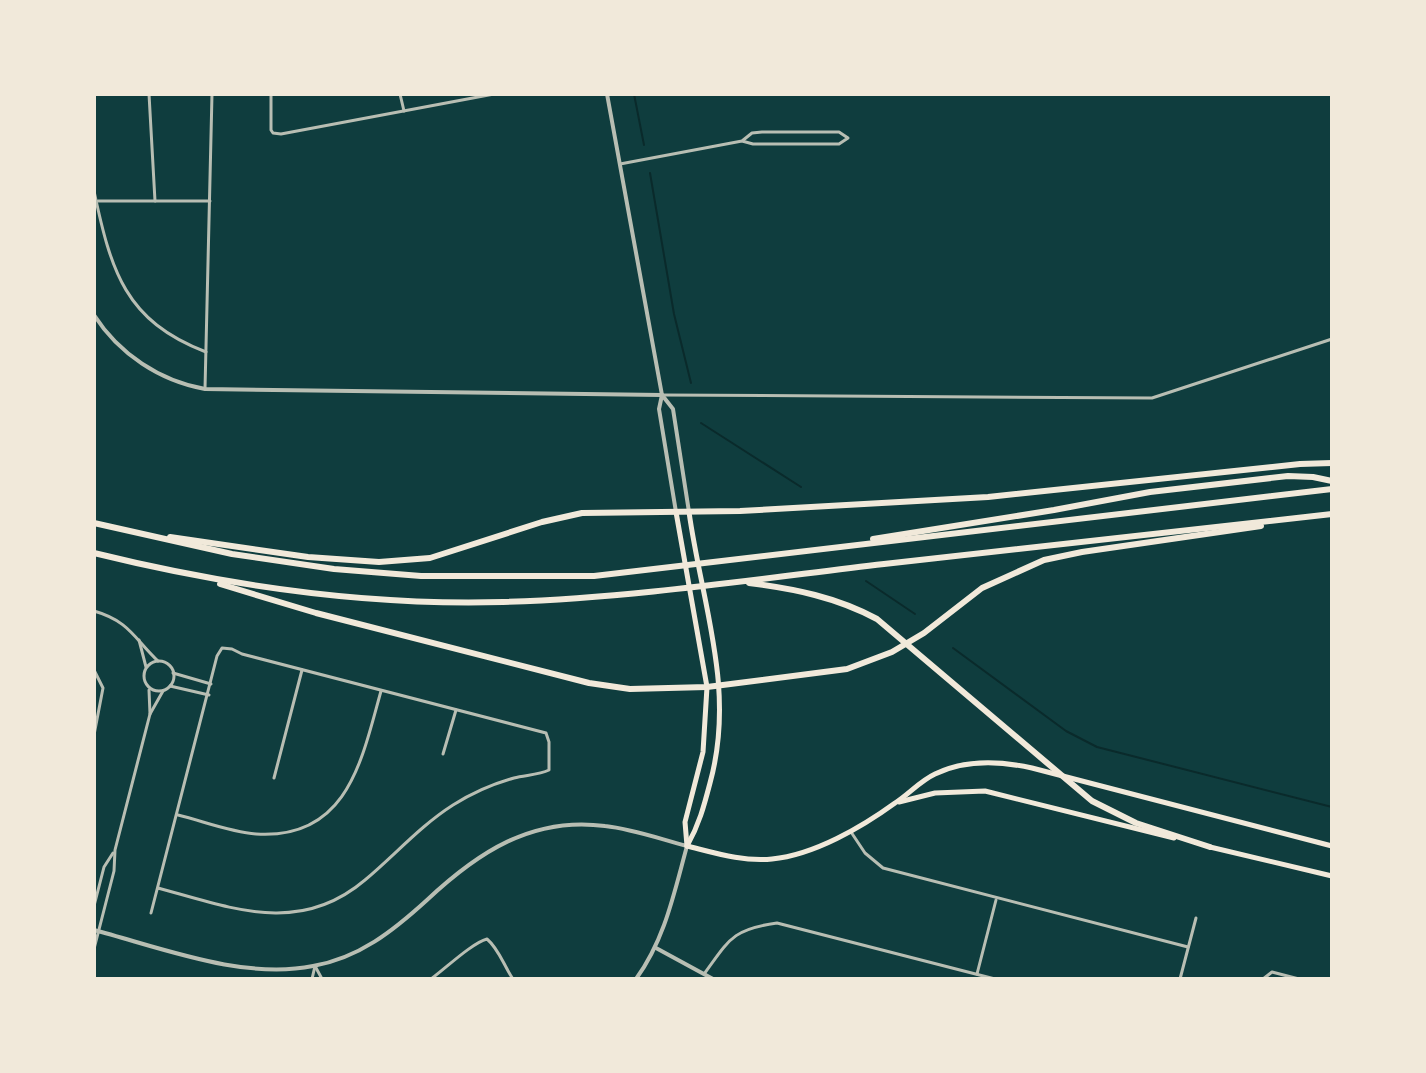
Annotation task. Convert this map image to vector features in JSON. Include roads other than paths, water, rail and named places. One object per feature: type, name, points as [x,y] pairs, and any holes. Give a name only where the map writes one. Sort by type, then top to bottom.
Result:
[{"type":"highway","points":[[98,524],[308,557],[379,562],[430,558],[542,522],[582,513],[689,512],[988,497],[1332,463]]},
{"type":"highway","points":[[791,552],[1150,492],[1302,476],[1332,481]]},
{"type":"highway","points":[[98,524],[232,554],[334,569],[421,576],[594,576],[1332,489]]},
{"type":"highway","points":[[198,577],[303,593],[465,602],[572,598],[1332,515]]},
{"type":"highway","points":[[94,553],[198,577],[316,613],[599,686],[630,689],[707,687],[829,673],[865,663],[892,652],[924,633],[999,578],[1044,560],[1332,515]]},
{"type":"highway","points":[[738,581],[816,593],[851,605],[877,619],[1092,801],[1136,823],[1210,847]]},
{"type":"main road","points":[[676,512],[707,687],[705,734],[685,822],[687,846]]},
{"type":"main road","points":[[687,846],[699,824],[717,760],[721,728],[720,685],[689,512]]},
{"type":"main road","points":[[687,846],[734,857],[771,859],[805,852],[896,803],[933,775],[950,768],[996,763],[1032,768],[1332,846]]},
{"type":"main road","points":[[896,803],[935,793],[985,791],[1332,876]]},
{"type":"street","points":[[149,94],[155,201]]},
{"type":"street","points":[[205,389],[212,94]]},
{"type":"street","points":[[271,94],[271,130],[281,134],[494,94]]},
{"type":"street","points":[[400,94],[404,111]]},
{"type":"street","points":[[607,94],[662,395],[659,409],[676,512]]},
{"type":"street","points":[[620,164],[742,141],[753,144],[839,144],[848,138],[839,132],[762,132],[752,133],[742,141]]},
{"type":"street","points":[[94,191],[113,260],[131,301],[164,333],[206,352]]},
{"type":"street","points":[[96,201],[210,201]]},
{"type":"street","points":[[94,315],[126,353],[158,373],[205,389],[1152,398],[1332,339]]},
{"type":"street","points":[[662,395],[673,409],[689,512]]},
{"type":"street","points":[[94,611],[117,619],[134,632],[158,662],[169,665],[173,673],[170,686],[163,691],[150,714],[115,850],[114,871],[96,930],[94,949]]},
{"type":"street","points":[[139,640],[146,669],[144,680],[149,688],[150,714]]},
{"type":"street","points":[[151,913],[217,656],[222,648],[546,733],[549,770],[499,783],[456,804],[427,823],[353,890],[323,906],[293,913],[255,913],[158,888]]},
{"type":"street","points":[[146,669],[158,662]]},
{"type":"street","points":[[274,778],[302,670]]},
{"type":"street","points":[[94,735],[103,698],[103,688],[96,672]]},
{"type":"street","points":[[173,673],[211,684]]},
{"type":"street","points":[[170,686],[209,695]]},
{"type":"street","points":[[149,688],[163,691]]},
{"type":"street","points":[[178,815],[254,834],[288,831],[319,818],[339,801],[355,778],[381,691]]},
{"type":"street","points":[[443,754],[456,710]]},
{"type":"street","points":[[96,930],[242,967],[269,970],[315,966],[349,956],[381,939],[469,862],[505,841],[523,834],[569,825],[601,825],[687,846],[665,926],[656,948],[636,979]]},
{"type":"street","points":[[850,830],[865,853],[883,868],[1188,947]]},
{"type":"street","points":[[94,906],[104,867],[115,850]]},
{"type":"street","points":[[977,974],[996,898]]},
{"type":"street","points":[[1180,979],[1196,918]]},
{"type":"street","points":[[704,974],[731,937],[756,926],[777,923],[995,979]]},
{"type":"street","points":[[431,979],[468,952],[475,942],[487,939],[496,946],[499,958],[513,979]]},
{"type":"street","points":[[656,948],[713,979]]},
{"type":"street","points":[[312,979],[315,966]]},
{"type":"street","points":[[315,966],[322,979]]},
{"type":"street","points":[[1263,979],[1272,972],[1299,979]]},
{"type":"waterway","points":[[634,94],[644,145]]},
{"type":"waterway","points":[[650,173],[674,314],[691,383]]},
{"type":"waterway","points":[[701,423],[801,487]]},
{"type":"waterway","points":[[866,581],[915,614]]},
{"type":"waterway","points":[[953,648],[1066,731],[1097,747],[1332,807]]}]
